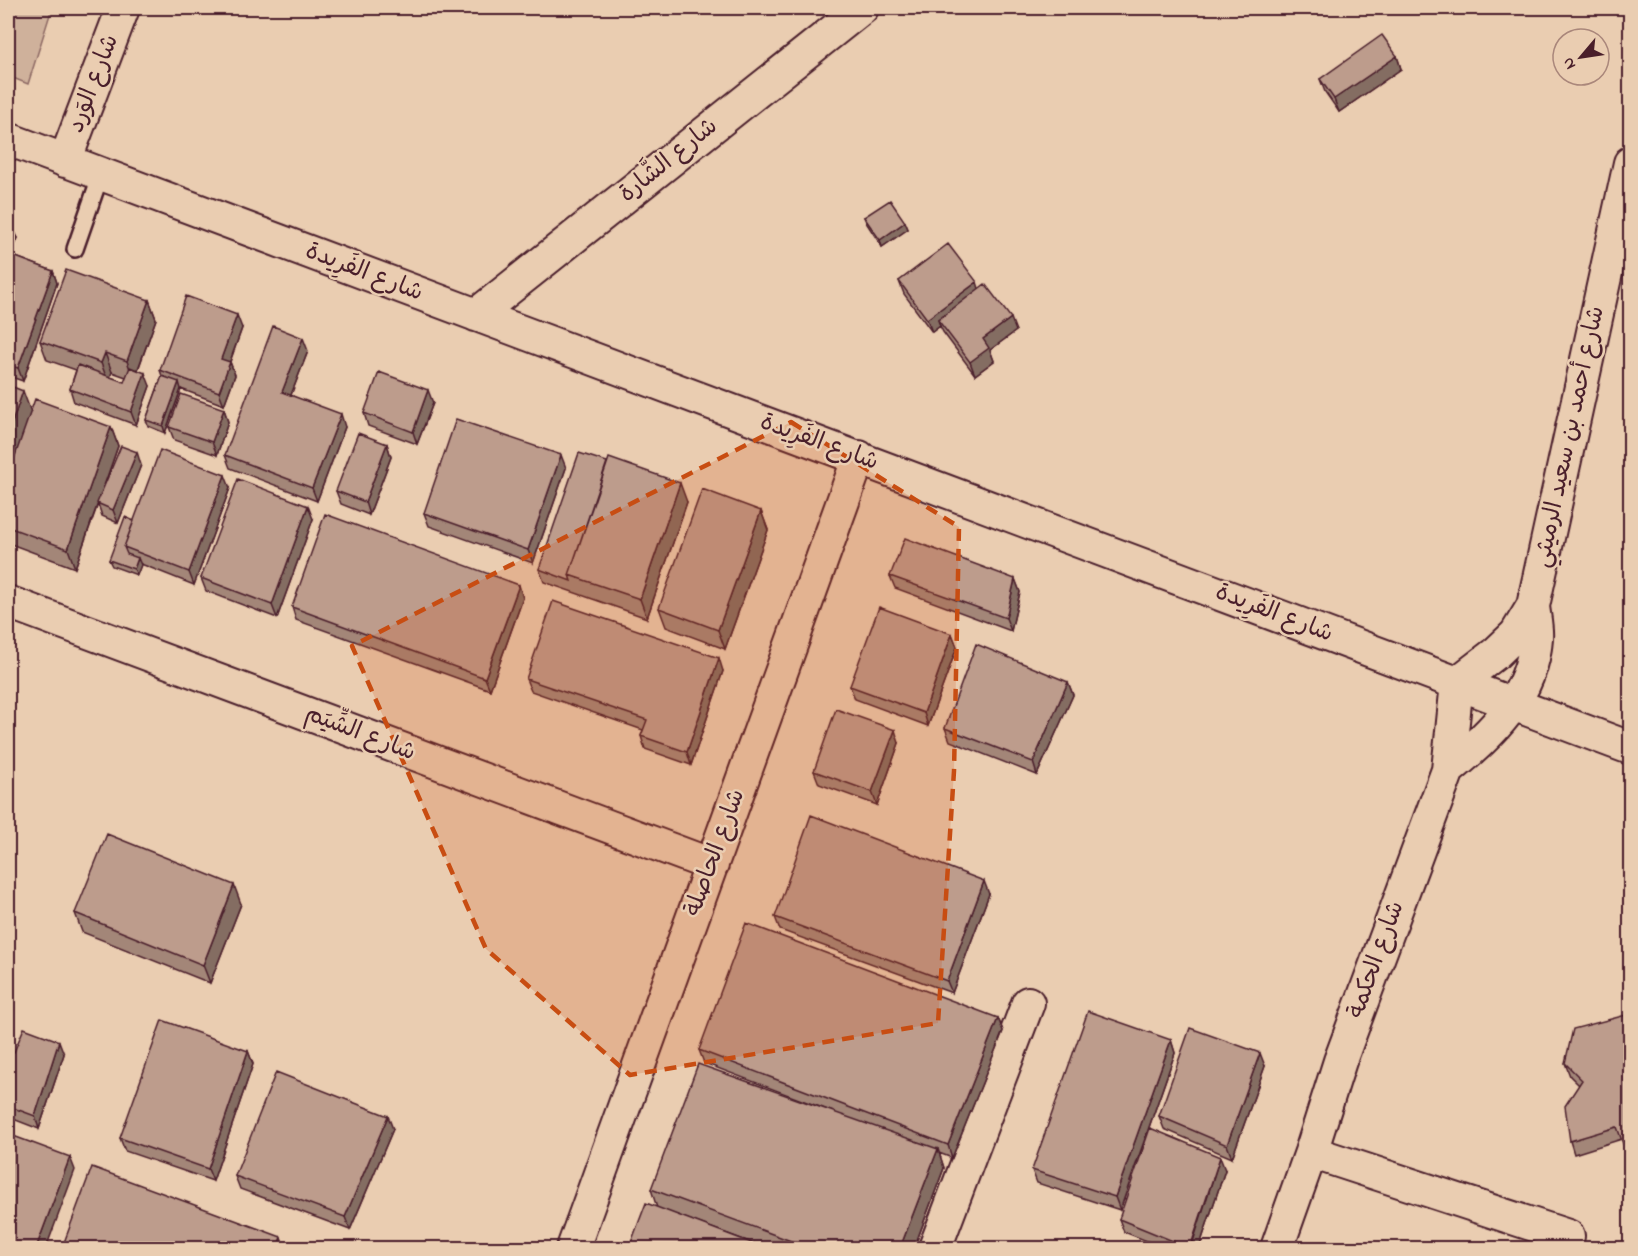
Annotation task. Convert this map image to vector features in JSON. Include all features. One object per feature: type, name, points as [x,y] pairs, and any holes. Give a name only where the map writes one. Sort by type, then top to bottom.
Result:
[{"type":"street","name":"شارع الوَرد","points":[[65,161],[123,8]]},
{"type":"street","name":"شارع الشَّارة","points":[[476,315],[862,8]]},
{"type":"street","name":"شارع الفَرِيدة","points":[[8,139],[1630,748]]},
{"type":"street","name":"شارع أحمد بن سعيد الرميثي","points":[[1514,705],[1525,684],[1532,662],[1536,637],[1533,606],[1630,162]]},
{"type":"street","name":"شارع الحاصلة","points":[[573,1248],[859,458]]},
{"type":"street","name":"شارع الشِّيَم","points":[[8,602],[711,866]]},
{"type":"street","name":"شارع أحمد بن سعيد الرميثي","points":[[1457,683],[1496,653],[1516,634],[1533,606]]},
{"type":"street","name":"شارع الحكمة","points":[[1277,1248],[1340,1061],[1448,770],[1457,683]]},
{"type":"street","name":"شارع الحكمة","points":[[1448,770],[1498,726],[1514,705]]},
{"type":"street","points":[[935,1248],[1028,1003]]},
{"type":"street","points":[[1311,1152],[1568,1236]]},
{"type":"lane","points":[[75,249],[101,174]]},
{"type":"highlighted area","points":[[791,422],[959,527],[954,771],[938,1023],[630,1075],[486,949],[352,646]]},
{"type":"shaded area","points":[[8,8],[52,8],[28,84],[8,76]]},
{"type":"building","points":[[1382,35],[1397,56],[1334,99],[1320,79]]},
{"type":"building","points":[[890,200],[905,222],[880,240],[864,217]]},
{"type":"building","points":[[8,229],[15,232],[9,248],[8,247]]},
{"type":"building","points":[[948,244],[977,282],[927,319],[899,281]]},
{"type":"building","points":[[8,254],[53,271],[18,368],[8,365]]},
{"type":"building","points":[[66,270],[149,300],[127,361],[105,353],[101,363],[40,341]]},
{"type":"building","points":[[985,284],[1011,318],[983,339],[989,348],[970,362],[938,320]]},
{"type":"building","points":[[186,296],[237,315],[221,359],[230,362],[219,392],[160,370]]},
{"type":"building","points":[[273,326],[303,338],[282,392],[341,414],[312,488],[225,455]]},
{"type":"building","points":[[78,365],[124,382],[130,367],[145,373],[131,412],[70,389]]},
{"type":"building","points":[[379,372],[428,390],[413,432],[364,413]]},
{"type":"building","points":[[162,376],[179,382],[163,426],[146,420]]},
{"type":"building","points":[[8,385],[23,391],[8,434]]},
{"type":"building","points":[[181,394],[224,409],[212,442],[169,427]]},
{"type":"building","points":[[35,399],[111,427],[68,549],[8,527],[8,476]]},
{"type":"building","points":[[456,419],[561,455],[528,550],[424,513]]},
{"type":"building","points":[[358,433],[387,444],[365,502],[336,491]]},
{"type":"building","points":[[121,446],[137,452],[113,510],[97,503]]},
{"type":"building","points":[[160,450],[225,475],[189,572],[124,547]]},
{"type":"building","points":[[579,453],[607,462],[569,575],[571,581],[539,569]]},
{"type":"building","points":[[609,458],[680,483],[640,599],[569,575]]},
{"type":"building","points":[[238,479],[308,506],[272,605],[201,578]]},
{"type":"building","points":[[702,489],[761,511],[718,630],[659,608]]},
{"type":"building","points":[[325,514],[519,585],[485,678],[292,607]]},
{"type":"building","points":[[125,517],[134,521],[124,547],[127,554],[138,558],[134,569],[109,560]]},
{"type":"building","points":[[905,538],[1015,579],[1006,618],[890,576]]},
{"type":"building","points":[[553,601],[719,658],[687,752],[641,736],[647,720],[526,679]]},
{"type":"building","points":[[879,607],[952,634],[924,713],[850,686]]},
{"type":"building","points":[[976,644],[1068,682],[1033,762],[945,728]]},
{"type":"building","points":[[836,709],[895,730],[872,792],[814,771]]},
{"type":"building","points":[[811,815],[984,881],[947,981],[775,917]]},
{"type":"building","points":[[107,834],[234,885],[203,965],[75,913]]},
{"type":"building","points":[[746,923],[998,1018],[948,1145],[699,1050]]},
{"type":"building","points":[[1088,1011],[1171,1040],[1115,1197],[1032,1170]]},
{"type":"building","points":[[1630,1014],[1630,1163],[1617,1127],[1570,1141],[1565,1106],[1582,1080],[1565,1063],[1573,1029]]},
{"type":"building","points":[[162,1020],[248,1051],[208,1169],[120,1138]]},
{"type":"building","points":[[24,1028],[59,1041],[35,1116],[8,1106],[8,1049],[14,1052]]},
{"type":"building","points":[[1190,1028],[1260,1053],[1227,1145],[1159,1116]]},
{"type":"building","points":[[698,1064],[938,1149],[900,1248],[810,1248],[651,1189]]},
{"type":"building","points":[[276,1072],[388,1116],[345,1217],[235,1176]]},
{"type":"building","points":[[1150,1128],[1220,1157],[1190,1248],[1119,1219]]},
{"type":"building","points":[[8,1134],[70,1157],[36,1248],[8,1248]]},
{"type":"building","points":[[92,1167],[281,1237],[277,1248],[62,1248]]},
{"type":"building","points":[[646,1203],[765,1248],[629,1248]]}]
